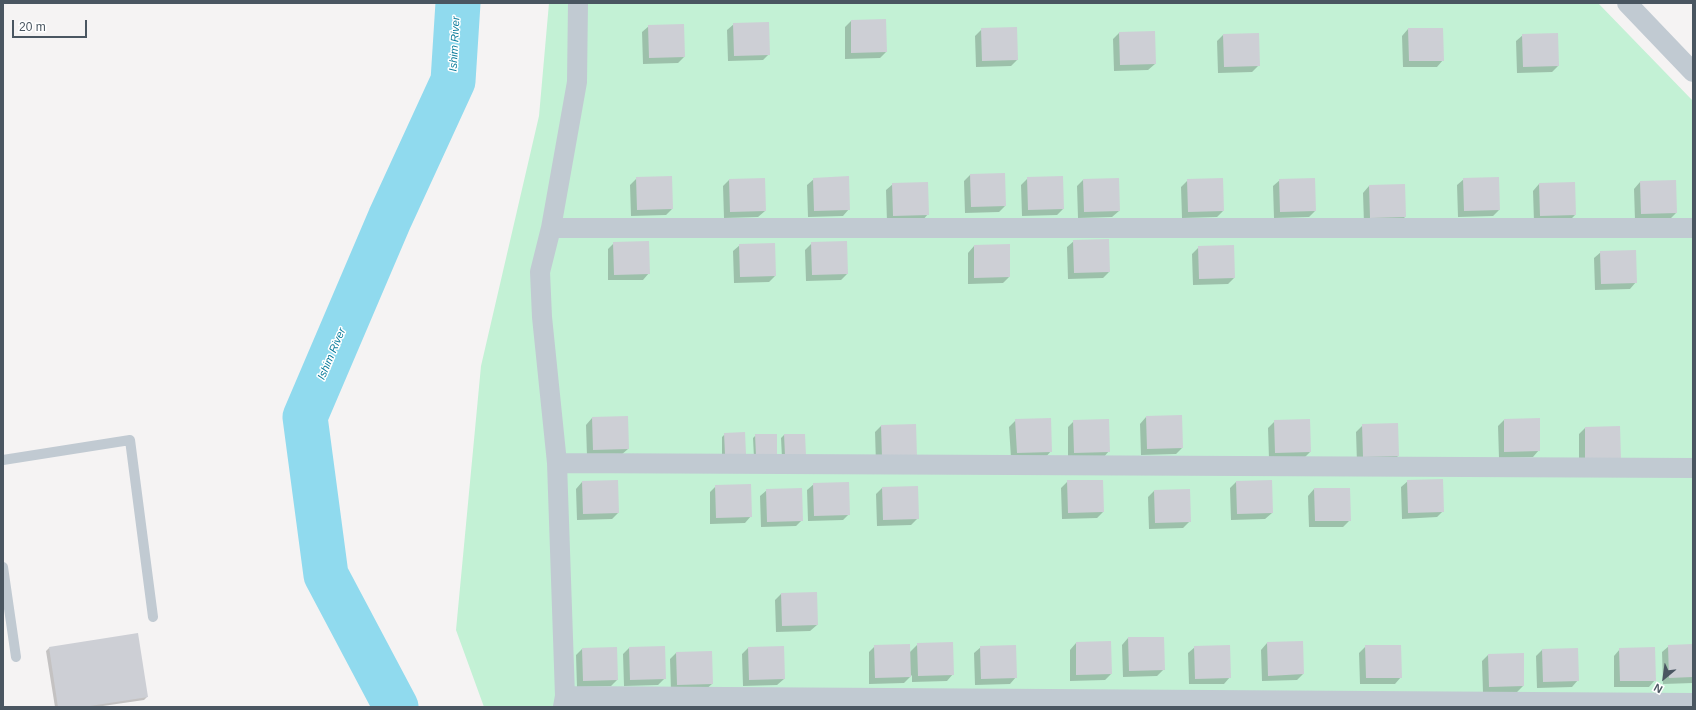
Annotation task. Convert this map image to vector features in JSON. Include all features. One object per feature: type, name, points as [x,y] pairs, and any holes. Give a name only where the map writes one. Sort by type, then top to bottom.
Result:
[{"type":"street","points":[[578,3],[577,82],[551,228],[540,272],[542,317],[556,463],[564,701],[1693,703]]},
{"type":"street","points":[[1627,3],[1693,72]]},
{"type":"street","points":[[551,228],[1693,228]]},
{"type":"street","points":[[556,463],[1693,468]]},
{"type":"lane","points":[[3,460],[130,440],[153,617]]},
{"type":"lane","points":[[3,567],[16,657]]},
{"type":"green space","points":[[549,3],[1598,3],[1693,101],[1693,707],[484,707],[456,630],[481,366],[539,116]]},
{"type":"building","points":[[886,19],[887,52],[851,53],[851,20]]},
{"type":"building","points":[[769,22],[770,55],[734,56],[733,23]]},
{"type":"building","points":[[684,24],[685,57],[649,58],[648,25]]},
{"type":"building","points":[[1017,27],[1018,60],[982,61],[981,28]]},
{"type":"building","points":[[1408,28],[1443,28],[1444,61],[1409,61]]},
{"type":"building","points":[[1155,31],[1156,64],[1120,65],[1119,32]]},
{"type":"building","points":[[1259,33],[1260,66],[1224,67],[1223,34]]},
{"type":"building","points":[[1558,33],[1559,66],[1523,67],[1522,34]]},
{"type":"building","points":[[1005,173],[1006,206],[971,207],[970,174]]},
{"type":"building","points":[[672,176],[673,209],[637,210],[636,177]]},
{"type":"building","points":[[849,176],[850,210],[814,211],[813,178]]},
{"type":"building","points":[[1063,176],[1064,209],[1028,210],[1027,177]]},
{"type":"building","points":[[1499,177],[1500,210],[1464,211],[1463,178]]},
{"type":"building","points":[[765,178],[766,211],[730,212],[729,179]]},
{"type":"building","points":[[1119,178],[1120,211],[1084,212],[1083,179]]},
{"type":"building","points":[[1223,178],[1224,211],[1188,212],[1187,179]]},
{"type":"building","points":[[1315,178],[1316,211],[1280,212],[1279,179]]},
{"type":"building","points":[[1676,180],[1677,213],[1641,214],[1640,181]]},
{"type":"building","points":[[928,182],[929,215],[893,216],[892,183]]},
{"type":"building","points":[[1575,182],[1576,215],[1540,216],[1539,183]]},
{"type":"building","points":[[1405,184],[1406,217],[1370,218],[1369,185]]},
{"type":"building","points":[[1109,239],[1110,272],[1074,273],[1073,240]]},
{"type":"building","points":[[649,241],[650,274],[614,275],[613,242]]},
{"type":"building","points":[[847,241],[848,274],[812,275],[811,242]]},
{"type":"building","points":[[775,243],[776,276],[740,277],[739,244]]},
{"type":"building","points":[[1010,244],[1010,277],[974,278],[974,245]]},
{"type":"building","points":[[1234,245],[1235,278],[1199,279],[1198,246]]},
{"type":"building","points":[[1636,250],[1637,283],[1601,284],[1600,251]]},
{"type":"building","points":[[1182,415],[1183,448],[1147,449],[1146,416]]},
{"type":"building","points":[[628,416],[629,449],[593,450],[592,417]]},
{"type":"building","points":[[1051,418],[1052,452],[1017,453],[1015,419]]},
{"type":"building","points":[[1540,418],[1540,451],[1504,452],[1504,419]]},
{"type":"building","points":[[1109,419],[1110,452],[1074,453],[1073,420]]},
{"type":"building","points":[[1310,419],[1311,452],[1275,453],[1274,420]]},
{"type":"building","points":[[1398,423],[1399,456],[1363,457],[1362,424]]},
{"type":"building","points":[[916,424],[917,457],[882,458],[881,425]]},
{"type":"building","points":[[1620,426],[1621,459],[1585,460],[1585,427]]},
{"type":"building","points":[[745,432],[746,454],[725,455],[724,433]]},
{"type":"building","points":[[755,434],[777,434],[777,455],[756,456]]},
{"type":"building","points":[[784,434],[805,434],[806,455],[785,456]]},
{"type":"building","points":[[1443,479],[1444,512],[1408,513],[1407,480]]},
{"type":"building","points":[[618,480],[619,513],[583,514],[582,481]]},
{"type":"building","points":[[1067,480],[1103,480],[1104,512],[1068,513]]},
{"type":"building","points":[[1272,480],[1273,513],[1237,514],[1236,481]]},
{"type":"building","points":[[849,482],[850,515],[814,516],[813,483]]},
{"type":"building","points":[[751,484],[752,517],[716,518],[715,485]]},
{"type":"building","points":[[918,486],[919,519],[883,520],[882,487]]},
{"type":"building","points":[[802,488],[803,521],[767,522],[766,489]]},
{"type":"building","points":[[1314,488],[1350,488],[1351,521],[1315,521]]},
{"type":"building","points":[[1190,489],[1191,522],[1155,523],[1154,490]]},
{"type":"building","points":[[817,592],[818,625],[782,626],[781,593]]},
{"type":"building","points":[[138,633],[148,697],[83,707],[58,707],[49,647]]},
{"type":"building","points":[[1128,637],[1164,637],[1165,670],[1129,671]]},
{"type":"building","points":[[1111,641],[1112,674],[1076,675],[1076,642]]},
{"type":"building","points":[[1303,641],[1304,674],[1268,676],[1267,642]]},
{"type":"building","points":[[953,642],[954,675],[918,676],[917,643]]},
{"type":"building","points":[[910,644],[911,677],[875,678],[874,645]]},
{"type":"building","points":[[1693,644],[1693,677],[1669,678],[1668,645]]},
{"type":"building","points":[[1016,645],[1017,678],[981,679],[980,646]]},
{"type":"building","points":[[1230,645],[1231,678],[1195,679],[1194,646]]},
{"type":"building","points":[[1365,645],[1401,645],[1402,678],[1366,678]]},
{"type":"building","points":[[665,646],[666,679],[630,680],[629,647]]},
{"type":"building","points":[[784,646],[785,679],[749,680],[748,647]]},
{"type":"building","points":[[617,647],[618,680],[583,681],[582,648]]},
{"type":"building","points":[[1655,647],[1656,681],[1620,681],[1619,648]]},
{"type":"building","points":[[1578,648],[1579,681],[1543,682],[1542,649]]},
{"type":"building","points":[[712,651],[713,684],[677,685],[676,652]]},
{"type":"building","points":[[1524,653],[1524,686],[1489,687],[1488,654]]},
{"type":"waterway","name":"Ishim River","points":[[396,707],[326,575],[305,417],[390,218],[453,81],[458,3]]}]
